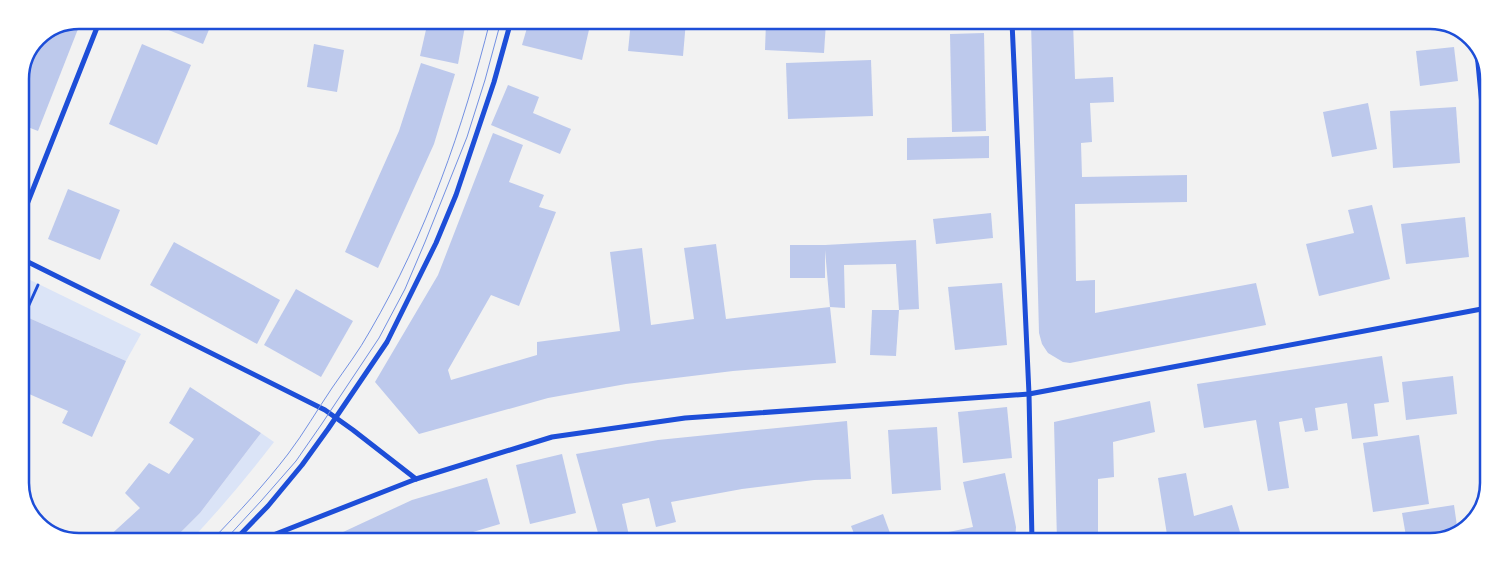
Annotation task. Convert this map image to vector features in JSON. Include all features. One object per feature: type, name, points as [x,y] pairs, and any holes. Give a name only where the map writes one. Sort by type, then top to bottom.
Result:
[{"type":"street","points":[[29,199],[96,29]]},
{"type":"street","points":[[242,533],[268,506],[302,465],[387,342],[436,243],[456,194],[477,137],[509,29]]},
{"type":"street","points":[[1012,29],[1029,394],[1032,533]]},
{"type":"street","points":[[1478,63],[1480,84]]},
{"type":"street","points":[[29,262],[325,410],[416,479]]},
{"type":"street","points":[[278,533],[416,479],[552,437],[684,418],[1029,394],[1480,309]]},
{"type":"path","points":[[29,305],[41,278]]},
{"type":"shaded area","points":[[29,279],[141,334],[126,361],[29,318]]},
{"type":"shaded area","points":[[261,433],[274,442],[197,533],[180,533],[200,513]]},
{"type":"building","points":[[78,29],[38,131],[29,128],[29,79],[33,60],[37,51],[51,37],[69,30]]},
{"type":"building","points":[[166,29],[209,29],[203,44]]},
{"type":"building","points":[[426,29],[465,29],[458,64],[420,56]]},
{"type":"building","points":[[527,29],[589,29],[582,60],[522,45]]},
{"type":"building","points":[[630,29],[685,29],[683,56],[628,51]]},
{"type":"building","points":[[766,29],[826,29],[824,53],[765,50]]},
{"type":"building","points":[[1031,29],[1073,29],[1075,79],[1113,77],[1114,102],[1090,103],[1092,142],[1081,143],[1082,177],[1187,175],[1187,202],[1075,204],[1076,281],[1095,280],[1095,313],[1256,283],[1266,325],[1070,363],[1063,362],[1048,353],[1042,344],[1039,333]]},
{"type":"building","points":[[984,33],[986,131],[952,132],[950,34]]},
{"type":"building","points":[[142,44],[191,65],[157,145],[109,124]]},
{"type":"building","points":[[314,44],[344,50],[337,92],[307,87]]},
{"type":"building","points":[[1454,47],[1458,81],[1420,86],[1416,51]]},
{"type":"building","points":[[871,60],[873,116],[788,119],[786,63]]},
{"type":"building","points":[[421,63],[455,74],[434,144],[378,268],[345,252],[399,131]]},
{"type":"building","points":[[508,85],[539,97],[533,113],[571,129],[560,154],[491,125]]},
{"type":"building","points":[[1368,103],[1377,149],[1332,157],[1323,112]]},
{"type":"building","points":[[1456,107],[1460,163],[1393,168],[1390,111]]},
{"type":"building","points":[[493,133],[523,145],[509,182],[544,195],[539,207],[556,212],[519,306],[491,295],[448,370],[451,380],[537,355],[537,342],[620,331],[610,252],[642,248],[651,325],[694,319],[684,248],[716,244],[726,319],[830,307],[836,363],[733,371],[626,384],[548,398],[419,434],[375,382],[438,275]]},
{"type":"building","points":[[989,136],[989,158],[907,160],[907,138]]},
{"type":"building","points":[[68,189],[120,210],[100,260],[48,239]]},
{"type":"building","points":[[1372,205],[1390,279],[1319,296],[1306,244],[1354,233],[1348,210]]},
{"type":"building","points":[[991,213],[993,238],[936,244],[933,219]]},
{"type":"building","points":[[1465,217],[1469,257],[1406,264],[1401,224]]},
{"type":"building","points":[[916,240],[919,309],[899,310],[896,264],[844,265],[845,308],[830,307],[825,250],[825,278],[790,278],[790,245]]},
{"type":"building","points":[[174,242],[280,300],[257,344],[150,285]]},
{"type":"building","points":[[1002,283],[1007,345],[955,350],[948,287]]},
{"type":"building","points":[[296,289],[353,321],[321,377],[264,345]]},
{"type":"building","points":[[872,310],[899,310],[896,356],[870,355]]},
{"type":"building","points":[[29,318],[126,361],[92,437],[62,423],[68,411],[29,394]]},
{"type":"building","points":[[1382,356],[1389,402],[1374,404],[1378,436],[1352,439],[1347,403],[1315,408],[1318,430],[1305,432],[1302,418],[1279,422],[1289,488],[1268,491],[1256,420],[1204,428],[1197,384]]},
{"type":"building","points":[[1453,376],[1457,414],[1406,420],[1402,382]]},
{"type":"building","points":[[190,387],[261,433],[200,513],[180,533],[113,533],[140,508],[125,493],[149,463],[169,474],[194,439],[169,423]]},
{"type":"building","points":[[1150,401],[1155,432],[1113,442],[1114,477],[1098,479],[1098,533],[1057,533],[1054,422]]},
{"type":"building","points":[[1007,407],[1012,458],[963,463],[958,412]]},
{"type":"building","points":[[847,421],[851,479],[814,480],[742,489],[671,502],[676,522],[656,527],[649,498],[622,504],[628,533],[598,533],[576,454],[658,440]]},
{"type":"building","points":[[937,427],[941,490],[892,494],[888,430]]},
{"type":"building","points":[[1419,435],[1429,504],[1373,512],[1363,443]]},
{"type":"building","points":[[562,454],[576,513],[530,524],[516,465]]},
{"type":"building","points":[[1005,473],[1016,533],[944,533],[973,527],[963,482]]},
{"type":"building","points":[[1186,473],[1194,516],[1232,505],[1240,533],[1167,533],[1158,478]]},
{"type":"building","points":[[487,478],[500,524],[470,533],[341,533],[412,500]]},
{"type":"building","points":[[1454,505],[1457,525],[1443,532],[1405,533],[1402,513]]},
{"type":"building","points":[[883,514],[890,533],[854,533],[851,526]]},
{"type":"tram line","points":[[219,533],[261,487],[294,446],[361,346],[390,295],[409,257],[441,180],[468,101],[488,29]]},
{"type":"tram line","points":[[232,533],[296,461],[379,338],[405,289],[467,137],[499,29]]}]
